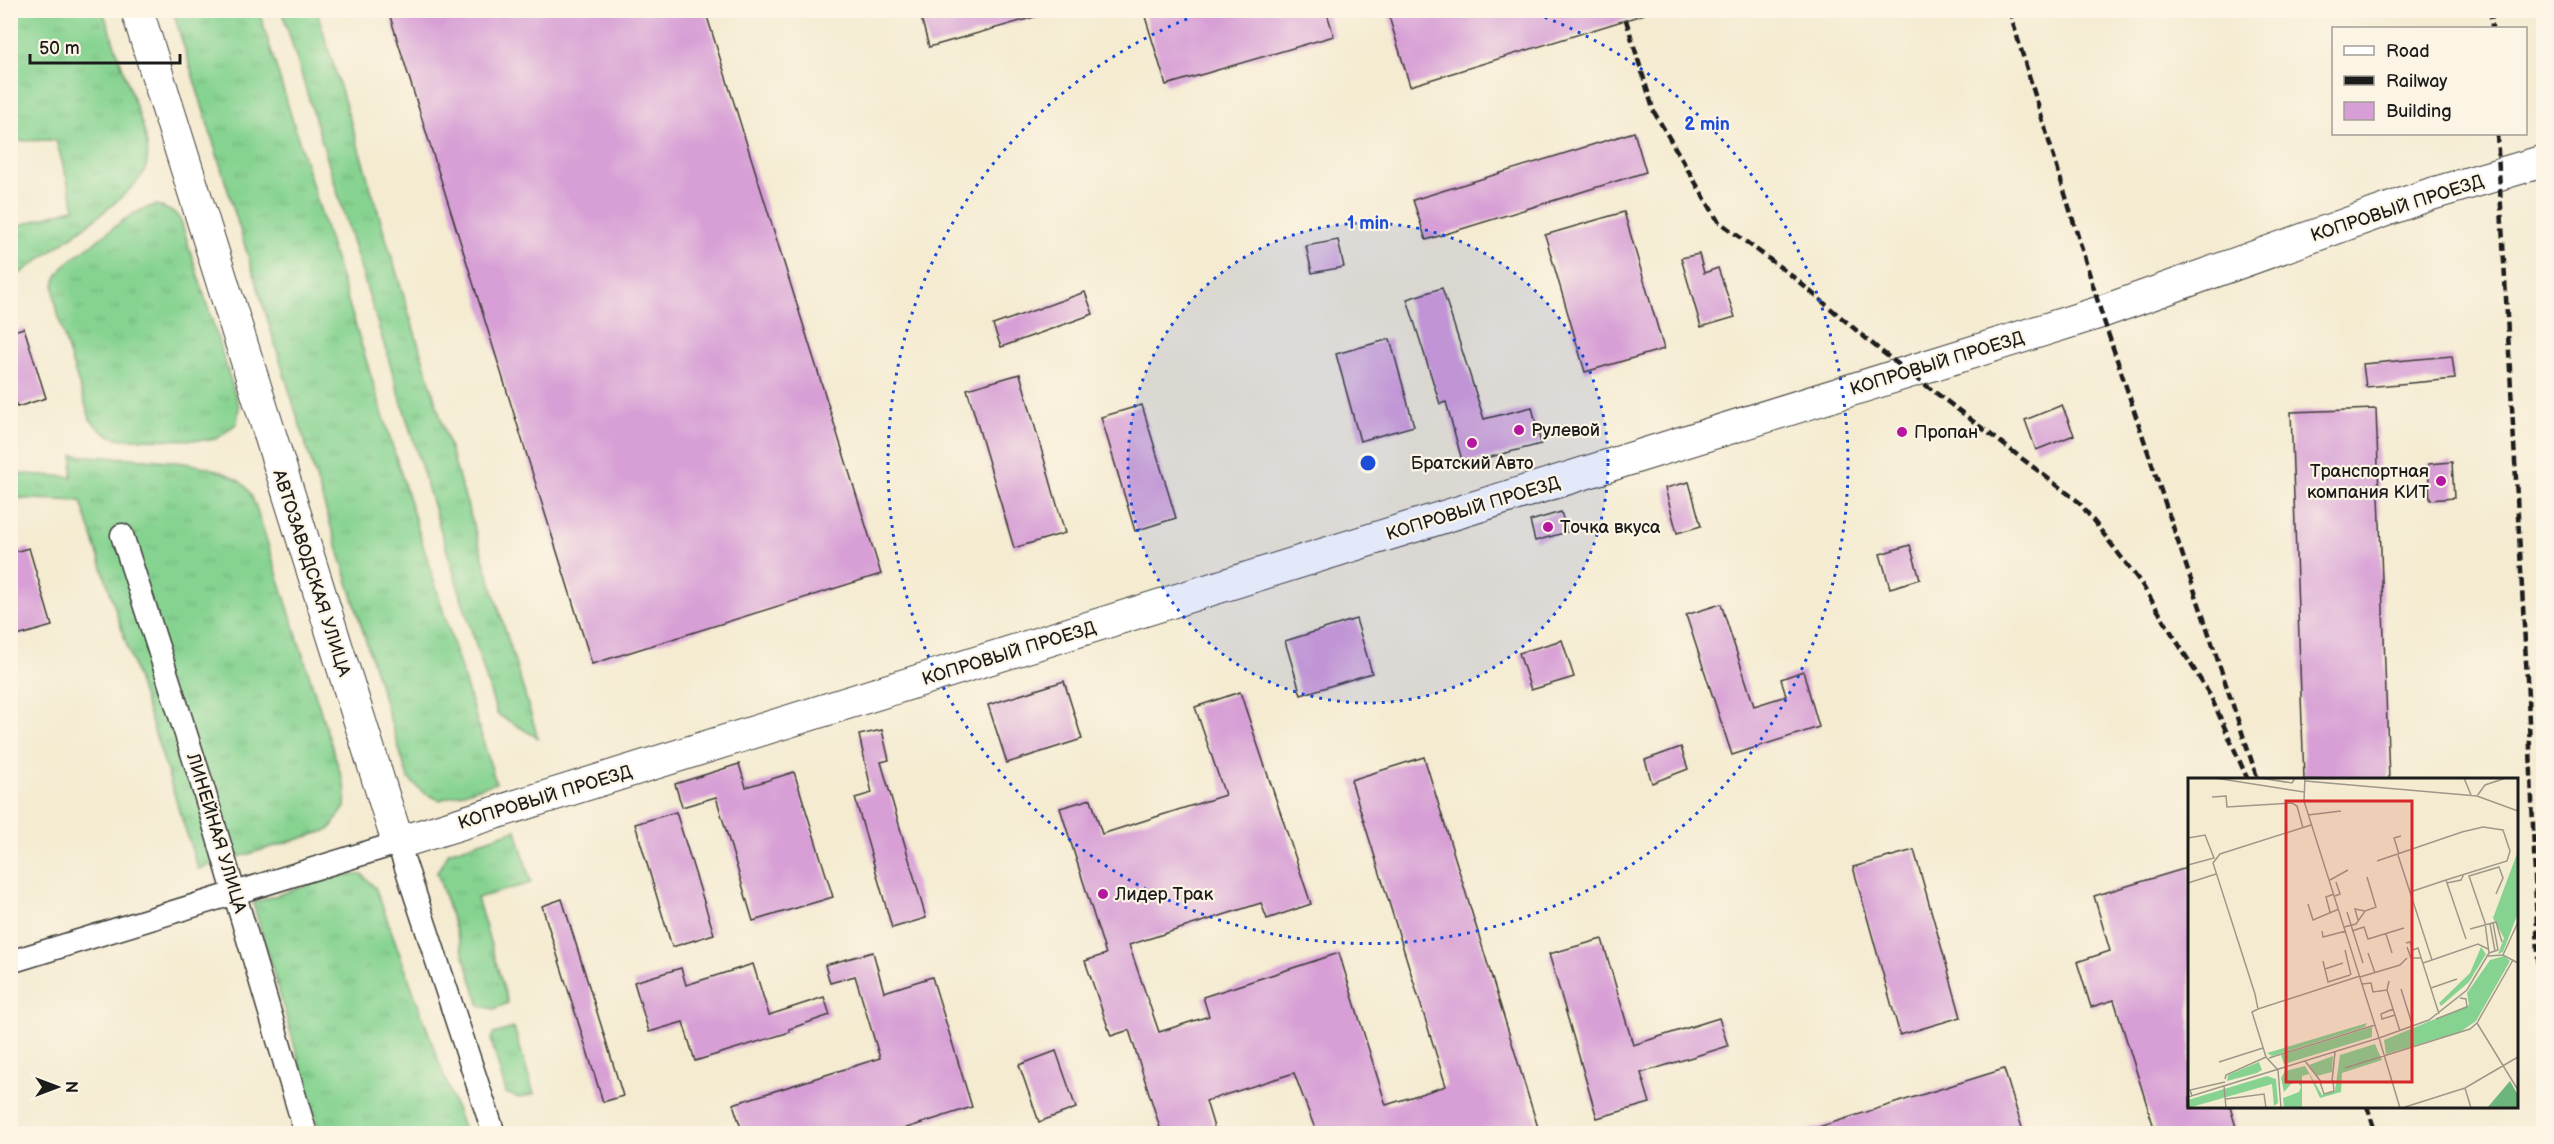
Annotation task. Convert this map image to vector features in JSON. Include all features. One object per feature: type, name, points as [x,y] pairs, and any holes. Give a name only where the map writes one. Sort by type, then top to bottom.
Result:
[{"type":"main road","name":"АВТОЗАВОДСКАЯ УЛИЦА","points":[[136,10],[398,843]]},
{"type":"main road","name":"КОПРОВЫЙ ПРОЕЗД","points":[[398,843],[2090,315],[2428,195],[2544,161]]},
{"type":"street","name":"ЛИНЕЙНАЯ УЛИЦА","points":[[122,535],[236,894],[306,1134]]},
{"type":"street","points":[[10,962],[398,843]]},
{"type":"street","name":"АВТОЗАВОДСКАЯ УЛИЦА","points":[[398,843],[494,1134]]},
{"type":"green space","points":[[11,10],[103,11],[144,130],[148,155],[145,170],[123,196],[11,280],[11,228],[75,208],[56,140],[11,141]]},
{"type":"green space","points":[[173,11],[259,11],[496,783],[440,800],[424,793],[408,778]]},
{"type":"green space","points":[[282,11],[317,11],[538,738],[497,714]]},
{"type":"green space","points":[[157,205],[175,213],[181,221],[239,407],[237,423],[218,438],[210,440],[124,439],[113,437],[101,430],[90,419],[61,326],[54,291],[55,281],[62,269],[73,258],[126,219],[140,210]]},
{"type":"green space","points":[[73,455],[139,458],[189,464],[231,476],[248,490],[256,507],[346,791],[345,807],[329,830],[198,869],[81,501],[11,498],[11,473],[72,477]]},
{"type":"green space","points":[[516,830],[531,883],[477,898],[508,1003],[494,1009],[480,1006],[437,872],[449,852]]},
{"type":"green space","points":[[342,874],[363,875],[376,889],[465,1133],[320,1133],[253,903]]},
{"type":"green space","points":[[514,1028],[534,1094],[519,1098],[506,1093],[491,1040],[493,1034]]},
{"type":"building","points":[[388,10],[705,10],[881,574],[592,664]]},
{"type":"building","points":[[919,10],[1041,10],[1042,15],[929,47]]},
{"type":"building","points":[[1143,10],[1326,10],[1334,36],[1166,85]]},
{"type":"building","points":[[1387,10],[1644,10],[1645,14],[1410,86]]},
{"type":"building","points":[[1634,132],[1646,172],[1426,240],[1413,200]]},
{"type":"building","points":[[1624,212],[1664,349],[1585,372],[1545,235]]},
{"type":"building","points":[[1338,240],[1344,267],[1312,273],[1306,246]]},
{"type":"building","points":[[1699,254],[1704,273],[1718,268],[1735,317],[1701,327],[1681,258]]},
{"type":"building","points":[[1442,288],[1484,419],[1532,407],[1541,444],[1463,464],[1446,402],[1440,404],[1407,299]]},
{"type":"building","points":[[1085,292],[1093,314],[1001,347],[993,325]]},
{"type":"building","points":[[24,328],[46,398],[17,407],[10,388],[10,332]]},
{"type":"building","points":[[1390,339],[1414,426],[1360,441],[1336,354]]},
{"type":"building","points":[[2452,356],[2455,379],[2366,387],[2363,364]]},
{"type":"building","points":[[1020,374],[1065,533],[1014,548],[967,389]]},
{"type":"building","points":[[1142,405],[1176,518],[1135,531],[1101,417]]},
{"type":"building","points":[[2062,405],[2074,435],[2036,450],[2025,420]]},
{"type":"building","points":[[2376,409],[2389,778],[2304,778],[2291,412]]},
{"type":"building","name":"Транспортная компания КИТ","points":[[2452,462],[2454,498],[2430,500],[2428,464]]},
{"type":"building","points":[[1689,482],[1701,526],[1677,533],[1665,488]]},
{"type":"building","name":"Точка вкуса","points":[[1561,512],[1567,532],[1535,541],[1530,521]]},
{"type":"building","points":[[1910,545],[1920,579],[1890,588],[1880,554]]},
{"type":"building","points":[[29,548],[52,626],[10,638],[10,553]]},
{"type":"building","points":[[1721,604],[1754,706],[1786,696],[1781,679],[1803,671],[1819,727],[1732,755],[1686,615]]},
{"type":"building","points":[[1356,619],[1372,673],[1301,695],[1285,641]]},
{"type":"building","points":[[1562,640],[1574,677],[1531,690],[1519,653]]},
{"type":"building","points":[[1064,681],[1082,739],[1007,763],[988,705]]},
{"type":"building","points":[[1240,692],[1311,904],[1267,919],[1261,903],[1129,945],[1159,1032],[1209,1016],[1203,997],[1339,953],[1386,1105],[1446,1086],[1351,780],[1424,757],[1540,1134],[1317,1134],[1294,1073],[1206,1101],[1216,1134],[1162,1134],[1129,1030],[1111,1036],[1085,961],[1106,954],[1060,808],[1091,799],[1102,834],[1225,795],[1195,707]]},
{"type":"building","points":[[882,730],[889,760],[881,762],[926,918],[892,928],[855,798],[872,793],[859,735]]},
{"type":"building","points":[[1681,747],[1688,769],[1652,783],[1645,760]]},
{"type":"building","points":[[739,764],[746,787],[794,772],[833,897],[753,921],[716,797],[682,807],[675,784]]},
{"type":"building","points":[[676,812],[714,934],[672,947],[635,824]]},
{"type":"building","points":[[1914,850],[1961,1017],[1900,1035],[1853,867]]},
{"type":"building","points":[[2188,868],[2188,1108],[2230,1108],[2238,1134],[2156,1134],[2114,1000],[2091,1007],[2077,962],[2110,951],[2094,896]]},
{"type":"building","points":[[562,899],[623,1096],[603,1102],[542,906]]},
{"type":"building","points":[[1602,939],[1633,1045],[1719,1018],[1728,1046],[1641,1073],[1650,1103],[1597,1118],[1549,954]]},
{"type":"building","points":[[873,952],[884,992],[932,977],[972,1107],[888,1134],[743,1134],[733,1104],[880,1058],[855,976],[830,983],[825,965]]},
{"type":"building","points":[[753,964],[769,1015],[824,997],[830,1015],[789,1029],[790,1032],[695,1061],[683,1022],[649,1032],[634,982],[681,968],[686,985]]},
{"type":"building","points":[[1056,1051],[1076,1108],[1039,1122],[1019,1065]]},
{"type":"building","points":[[2004,1069],[2024,1134],[1809,1134],[1809,1130]]},
{"type":"railway","points":[[2009,10],[2101,312],[2257,778]]},
{"type":"railway","points":[[2491,10],[2492,27]]},
{"type":"railway","points":[[1626,20],[1654,112],[1718,221],[1792,276],[1881,351],[2079,502],[2141,583],[2211,697],[2247,778]]},
{"type":"railway","points":[[2497,135],[2528,697],[2544,1108]]},
{"type":"railway","points":[[2368,1108],[2376,1134]]},
{"type":"place","name":"Рулевой","points":[[1519,430]]},
{"type":"place","name":"Пропан","points":[[1902,432]]},
{"type":"place","name":"Братский Авто","points":[[1472,443]]},
{"type":"place","name":"Транспортная компания КИТ","points":[[2441,481]]},
{"type":"place","name":"Точка вкуса","points":[[1548,527]]},
{"type":"place","name":"Лидер Трак","points":[[1103,894]]}]
